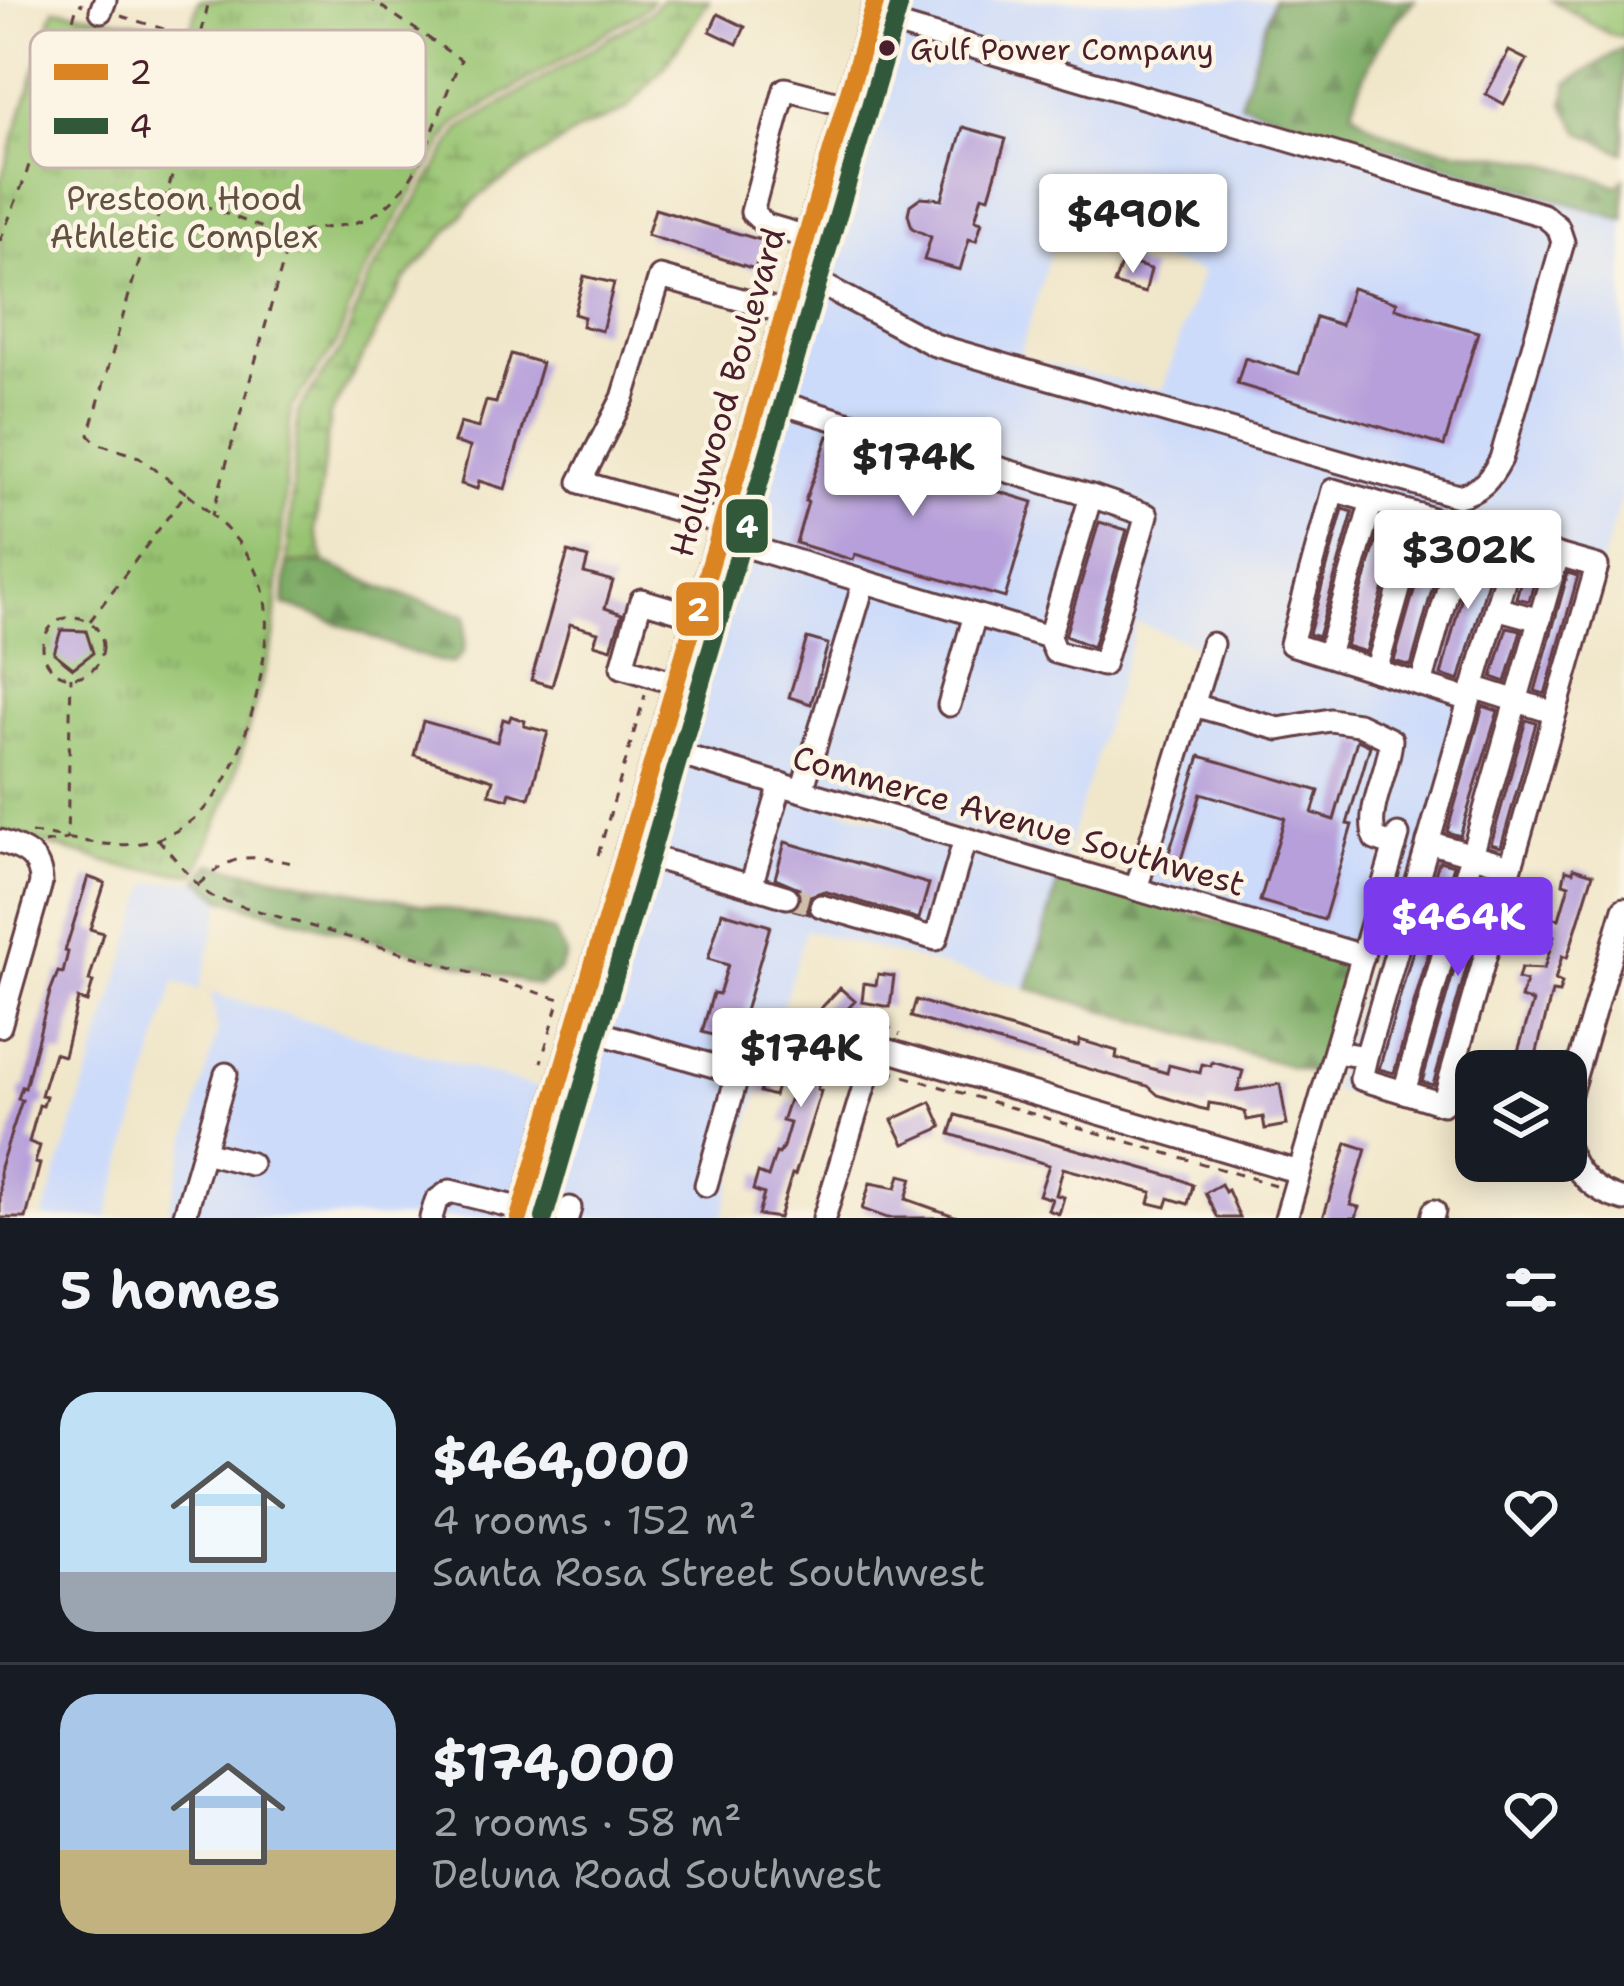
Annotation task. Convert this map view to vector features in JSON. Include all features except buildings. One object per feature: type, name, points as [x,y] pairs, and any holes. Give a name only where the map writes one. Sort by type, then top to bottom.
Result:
[{"type":"street","name":"Hollywood Boulevard","points":[[520,1214],[874,8]]},
{"type":"street","points":[[797,271],[935,345],[1458,496],[1475,492],[1491,479],[1501,459],[1563,242],[1558,227],[1543,215],[874,8]]},
{"type":"street","points":[[807,236],[766,224],[752,212],[785,89],[846,105]]},
{"type":"street","points":[[785,312],[659,277],[623,398],[580,482],[864,582],[1049,638]]},
{"type":"street","points":[[760,397],[1091,496],[1147,515],[1103,665],[1055,652],[1049,638],[1091,496]]},
{"type":"street","points":[[1515,543],[1496,608],[1471,694],[1428,842],[1366,1057],[1361,1079],[1443,1104],[1555,713],[1576,638],[1597,566],[1333,490],[1291,644],[1421,685],[1471,694],[1516,700],[1555,713]]},
{"type":"street","points":[[1328,656],[1372,501]]},
{"type":"street","points":[[1376,671],[1420,515]]},
{"type":"street","points":[[1421,685],[1465,528]]},
{"type":"street","points":[[1404,1092],[1558,555]]},
{"type":"street","points":[[751,886],[792,788],[864,582]]},
{"type":"street","points":[[676,683],[622,668],[641,600],[696,616]]},
{"type":"street","points":[[1496,608],[1576,638]]},
{"type":"street","points":[[950,705],[975,615]]},
{"type":"street","points":[[1136,890],[1212,644]]},
{"type":"street","points":[[1193,705],[1279,729],[1330,720],[1390,740],[1390,763],[1371,822],[1375,839],[1397,840],[1286,1218]]},
{"type":"street","name":"Commerce Avenue Southwest","points":[[657,748],[1363,956]]},
{"type":"street","points":[[820,906],[936,939],[964,839]]},
{"type":"street","points":[[0,842],[34,857],[41,871],[0,1026]]},
{"type":"street","points":[[1428,842],[1511,866]]},
{"type":"street","points":[[627,850],[787,897]]},
{"type":"street","points":[[1582,1050],[1624,909]]},
{"type":"street","points":[[575,1027],[738,1073],[706,1185]]},
{"type":"street","points":[[824,1218],[876,1047],[1297,1181]]},
{"type":"street","points":[[1335,1052],[1366,1057]]},
{"type":"street","points":[[184,1218],[226,1074]]},
{"type":"street","points":[[204,1151],[251,1164]]},
{"type":"street","points":[[1587,1181],[1624,1200]]},
{"type":"street","points":[[430,1218],[436,1201],[450,1191],[481,1208],[520,1214]]},
{"type":"path","points":[[202,30],[209,0]]},
{"type":"path","points":[[372,0],[416,30]]},
{"type":"path","points":[[70,30],[78,3],[103,5],[172,30]]},
{"type":"path","points":[[426,36],[461,60],[426,146]]},
{"type":"path","points":[[0,241],[30,164]]},
{"type":"path","points":[[26,833],[119,846],[158,839],[191,821],[221,788],[236,761],[261,667],[267,610],[257,570],[232,534],[140,457],[96,443],[88,435],[133,281],[175,168]]},
{"type":"path","points":[[212,515],[290,238],[298,232],[332,230],[367,218],[396,197],[415,168]]},
{"type":"path","points":[[168,191],[290,238]]},
{"type":"path","points":[[90,621],[186,493]]},
{"type":"path","points":[[65,617],[90,621],[99,630],[104,655],[88,674],[70,677],[52,669],[45,658],[46,633],[65,617]]},
{"type":"path","points":[[598,855],[651,676]]},
{"type":"path","points":[[68,839],[70,677]]},
{"type":"path","points":[[158,839],[198,886],[227,903],[560,999],[541,1062]]},
{"type":"path","points":[[198,886],[214,870],[244,855],[293,863]]},
{"type":"path","points":[[870,1066],[1297,1181]]},
{"type":"shaded area","points":[[885,0],[1273,0],[1241,103],[1624,220],[1624,487],[1439,1112],[1332,1090],[1408,830],[1392,826],[1357,947],[1128,879],[1204,649],[1137,622],[1064,860],[667,743]],"holes":[[[1058,227],[1202,272],[1162,391],[1019,357]]]},
{"type":"shaded area","points":[[663,757],[1060,874],[1028,988],[805,930],[722,1218],[528,1218]]},
{"type":"shaded area","points":[[199,880],[223,899],[199,990],[175,982],[107,1218],[43,1218],[149,883]]},
{"type":"shaded area","points":[[211,993],[548,1091],[511,1218],[166,1218],[218,1030]]},
{"type":"green space","name":"Prestoon Hood Athletic Complex","points":[[199,0],[652,0],[643,10],[455,124],[361,277],[337,343],[291,408],[274,637],[231,789],[196,874],[127,868],[0,830],[0,183],[30,86],[30,168],[426,168],[426,30],[190,30]]},
{"type":"green space","points":[[661,0],[709,0],[666,65],[626,110],[579,130],[479,196],[404,281],[330,415],[315,530],[325,563],[287,563],[298,411],[343,346],[368,279],[460,129],[648,14]]},
{"type":"green space","points":[[1273,0],[1415,0],[1376,51],[1352,110],[1369,124],[1411,142],[1540,162],[1618,186],[1624,179],[1624,220],[1240,103]]},
{"type":"green space","points":[[1552,0],[1624,0],[1624,37],[1607,33]]},
{"type":"green space","name":"Prestoon Hood Athletic Complex","points":[[54,9],[184,30],[47,30]]},
{"type":"green space","points":[[1624,47],[1624,153],[1582,133],[1564,105],[1568,83]]},
{"type":"green space","points":[[287,563],[325,563],[466,616],[464,652],[452,664],[430,659],[284,605]]},
{"type":"green space","points":[[211,864],[534,926],[554,932],[566,955],[558,972],[539,986],[223,899],[199,880]]},
{"type":"green space","points":[[1060,874],[1353,961],[1319,1075],[1028,988]]},
{"type":"tunnel","points":[[787,897],[821,906]]},
{"type":"transit line","name":"2","points":[[519,1218],[876,0]]},
{"type":"transit line","name":"4","points":[[544,1218],[899,7]]},
{"type":"place","name":"Gulf Power Company","points":[[887,48]]}]
